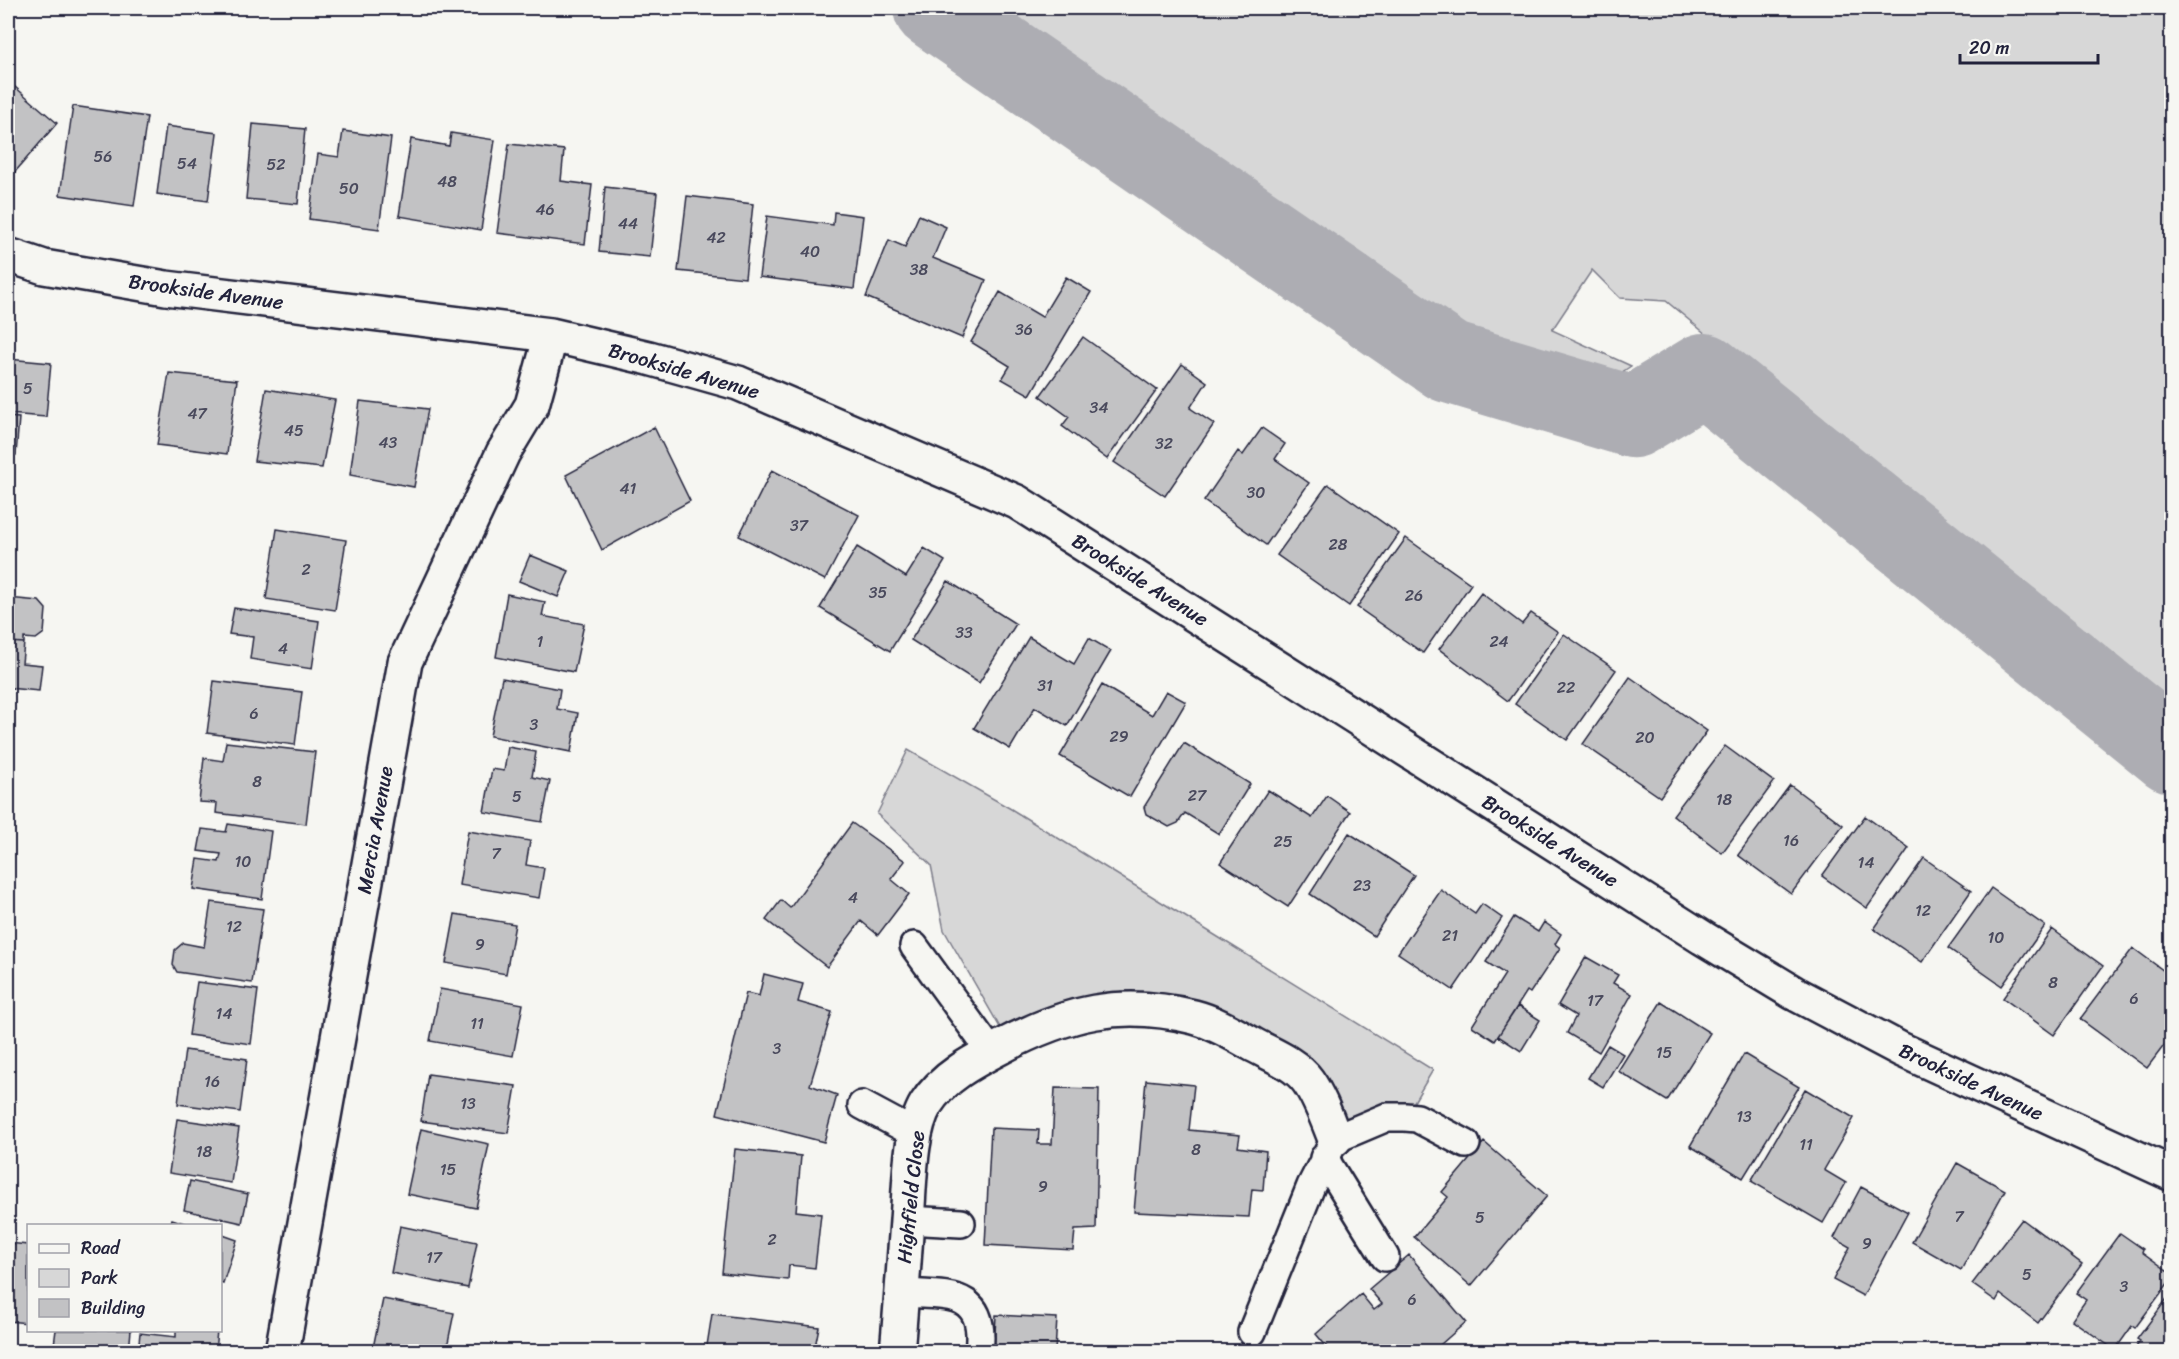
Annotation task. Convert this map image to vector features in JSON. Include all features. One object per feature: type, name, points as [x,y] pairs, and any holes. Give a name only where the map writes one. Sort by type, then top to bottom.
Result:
[{"type":"street","name":"Brookside Avenue","points":[[8,255],[44,267],[166,288],[551,335],[648,358],[738,383],[1017,502],[1703,939],[1794,993],[1900,1049],[2172,1174]]},
{"type":"street","name":"Mercia Avenue","points":[[282,1352],[405,662],[503,453],[532,405],[551,335]]},
{"type":"street","name":"Highfield Close","points":[[897,1352],[917,1125],[926,1105],[940,1086],[971,1063],[1034,1030],[1064,1018],[1096,1011],[1132,1008],[1195,1017],[1285,1062],[1307,1079],[1321,1104],[1330,1148]]},
{"type":"lane","points":[[914,946],[991,1052]]},
{"type":"lane","points":[[862,1106],[916,1134]]},
{"type":"lane","points":[[1252,1332],[1311,1186],[1330,1148],[1387,1117],[1417,1118],[1466,1144]]},
{"type":"lane","points":[[1330,1148],[1385,1257]]},
{"type":"lane","points":[[908,1220],[961,1223]]},
{"type":"lane","points":[[902,1293],[952,1296],[965,1301],[976,1312],[980,1329],[979,1352]]},
{"type":"green space","points":[[934,8],[2171,8],[2171,720],[1666,301],[1620,298],[1592,270],[1552,330],[1631,366],[1585,397],[1449,362]]},
{"type":"green space","points":[[908,750],[1011,809],[1433,1070],[1405,1117],[1335,1139],[1307,1079],[1133,1008],[1009,1043],[944,930],[931,865],[877,814]]},
{"type":"building","points":[[8,81],[57,123],[15,172],[8,166]]},
{"type":"building","points":[[73,106],[147,117],[134,206],[60,195]]},
{"type":"building","points":[[253,124],[305,129],[298,204],[246,199]]},
{"type":"building","points":[[166,126],[217,133],[208,201],[157,194]]},
{"type":"building","points":[[343,131],[391,138],[379,229],[309,219],[318,154],[339,157]]},
{"type":"building","points":[[451,133],[495,140],[481,230],[399,216],[411,139],[449,146]]},
{"type":"building","points":[[509,144],[564,150],[561,181],[592,185],[585,244],[497,233]]},
{"type":"building","points":[[605,187],[657,193],[650,257],[599,252]]},
{"type":"building","points":[[687,196],[753,204],[745,278],[678,271]]},
{"type":"building","points":[[834,212],[863,216],[854,289],[759,277],[767,216],[833,225]]},
{"type":"building","points":[[919,215],[946,227],[933,258],[986,280],[962,338],[866,297],[889,240],[905,247]]},
{"type":"building","points":[[1066,277],[1091,292],[1030,395],[1002,379],[1010,366],[971,342],[1000,292],[1042,317]]},
{"type":"building","points":[[1083,337],[1157,390],[1107,459],[1062,426],[1069,417],[1040,396]]},
{"type":"building","points":[[8,359],[51,363],[46,417],[8,414]]},
{"type":"building","points":[[1182,364],[1207,382],[1190,408],[1214,424],[1165,496],[1114,462]]},
{"type":"building","points":[[169,373],[237,380],[227,454],[157,445]]},
{"type":"building","points":[[266,389],[335,400],[322,468],[254,461]]},
{"type":"building","points":[[360,401],[428,409],[414,487],[350,475]]},
{"type":"building","points":[[8,417],[19,418],[16,455],[8,455]]},
{"type":"building","points":[[654,427],[690,501],[602,550],[566,475]]},
{"type":"building","points":[[1262,428],[1285,444],[1275,459],[1309,483],[1266,545],[1204,501],[1238,451],[1243,455]]},
{"type":"building","points":[[772,470],[859,515],[825,580],[739,536]]},
{"type":"building","points":[[1328,484],[1399,534],[1349,606],[1277,555]]},
{"type":"building","points":[[277,529],[346,540],[335,610],[266,599]]},
{"type":"building","points":[[1406,538],[1471,584],[1423,653],[1357,607]]},
{"type":"building","points":[[857,547],[906,577],[924,548],[945,561],[890,651],[820,608]]},
{"type":"building","points":[[530,555],[569,571],[558,597],[519,581]]},
{"type":"building","points":[[948,581],[1016,624],[979,683],[911,640]]},
{"type":"building","points":[[1481,593],[1522,624],[1531,613],[1558,632],[1508,701],[1439,649]]},
{"type":"building","points":[[507,594],[545,602],[542,616],[584,624],[574,672],[496,657]]},
{"type":"building","points":[[8,598],[39,601],[46,609],[44,633],[36,639],[24,638],[24,643],[8,642]]},
{"type":"building","points":[[234,608],[319,621],[312,669],[250,659],[253,637],[229,634]]},
{"type":"building","points":[[1564,634],[1616,670],[1567,740],[1515,704]]},
{"type":"building","points":[[1029,637],[1074,664],[1089,638],[1111,651],[1067,726],[1035,707],[1010,749],[974,728]]},
{"type":"building","points":[[8,642],[24,643],[22,663],[42,665],[39,691],[8,688]]},
{"type":"building","points":[[1630,677],[1707,731],[1660,797],[1583,744]]},
{"type":"building","points":[[502,678],[560,689],[557,709],[578,713],[571,752],[490,736]]},
{"type":"building","points":[[214,681],[302,692],[295,745],[207,733]]},
{"type":"building","points":[[1102,685],[1152,715],[1166,691],[1186,702],[1130,797],[1060,756]]},
{"type":"building","points":[[226,742],[315,752],[306,824],[216,813],[217,803],[199,802],[204,758],[223,761]]},
{"type":"building","points":[[1184,743],[1250,784],[1219,834],[1185,813],[1178,823],[1169,827],[1146,814],[1144,807]]},
{"type":"building","points":[[1725,746],[1774,782],[1722,853],[1673,815]]},
{"type":"building","points":[[508,747],[536,752],[532,777],[550,781],[542,822],[484,812],[492,769],[504,771]]},
{"type":"building","points":[[1790,785],[1843,825],[1791,894],[1738,855]]},
{"type":"building","points":[[1268,790],[1312,818],[1327,796],[1350,812],[1288,907],[1220,863]]},
{"type":"building","points":[[1865,816],[1909,848],[1867,908],[1822,876]]},
{"type":"building","points":[[852,823],[905,861],[891,879],[909,894],[878,935],[861,921],[827,967],[766,920],[781,900],[790,908]]},
{"type":"building","points":[[228,824],[271,831],[262,899],[193,889],[198,859],[219,862],[221,854],[198,851],[202,829],[226,832]]},
{"type":"building","points":[[468,831],[530,841],[526,865],[544,868],[539,898],[459,885]]},
{"type":"building","points":[[1349,833],[1414,875],[1374,936],[1310,894]]},
{"type":"building","points":[[1924,858],[1971,891],[1922,962],[1874,929]]},
{"type":"building","points":[[1991,888],[2045,926],[2002,986],[1948,948]]},
{"type":"building","points":[[1441,890],[1475,914],[1482,904],[1502,918],[1453,990],[1398,953]]},
{"type":"building","points":[[211,902],[263,909],[252,983],[177,972],[173,965],[175,950],[183,943],[204,947]]},
{"type":"building","points":[[455,914],[515,924],[506,974],[446,963]]},
{"type":"building","points":[[1514,917],[1538,932],[1544,922],[1561,934],[1555,944],[1560,948],[1530,993],[1527,991],[1495,1041],[1472,1026],[1505,974],[1486,962]]},
{"type":"building","points":[[2052,929],[2103,966],[2054,1035],[2003,998]]},
{"type":"building","points":[[2133,948],[2172,977],[2172,1035],[2147,1068],[2080,1019]]},
{"type":"building","points":[[1586,957],[1618,975],[1613,983],[1632,994],[1599,1052],[1567,1033],[1576,1016],[1558,1005]]},
{"type":"building","points":[[764,974],[803,984],[798,1002],[832,1012],[810,1085],[837,1095],[824,1142],[717,1114],[746,993],[759,996]]},
{"type":"building","points":[[197,982],[258,990],[251,1044],[189,1035]]},
{"type":"building","points":[[440,989],[523,1004],[513,1056],[430,1041]]},
{"type":"building","points":[[1661,1002],[1710,1033],[1667,1101],[1618,1071]]},
{"type":"building","points":[[1518,1006],[1540,1020],[1521,1051],[1498,1036]]},
{"type":"building","points":[[1608,1045],[1623,1054],[1603,1087],[1588,1078]]},
{"type":"building","points":[[185,1050],[247,1059],[240,1112],[178,1104]]},
{"type":"building","points":[[1744,1054],[1799,1087],[1743,1178],[1690,1146]]},
{"type":"building","points":[[428,1074],[516,1086],[508,1133],[421,1121]]},
{"type":"building","points":[[1146,1080],[1194,1085],[1189,1130],[1240,1135],[1238,1147],[1266,1151],[1263,1190],[1252,1189],[1249,1217],[1134,1212]]},
{"type":"building","points":[[1055,1088],[1099,1089],[1096,1229],[1075,1230],[1073,1250],[985,1245],[991,1128],[1039,1130],[1038,1144],[1052,1144]]},
{"type":"building","points":[[1805,1089],[1854,1118],[1824,1170],[1846,1183],[1823,1223],[1751,1181]]},
{"type":"building","points":[[177,1119],[239,1128],[231,1183],[169,1173]]},
{"type":"building","points":[[421,1129],[489,1144],[476,1208],[407,1194]]},
{"type":"building","points":[[1484,1142],[1547,1196],[1471,1286],[1414,1237],[1448,1197],[1442,1192]]},
{"type":"building","points":[[735,1149],[801,1156],[796,1211],[821,1214],[815,1268],[789,1265],[788,1280],[722,1273]]},
{"type":"building","points":[[1957,1163],[2005,1190],[1961,1270],[1912,1242]]},
{"type":"building","points":[[190,1181],[248,1194],[242,1223],[184,1210]]},
{"type":"building","points":[[1861,1187],[1908,1212],[1863,1296],[1833,1280],[1850,1247],[1834,1238]]},
{"type":"building","points":[[172,1219],[187,1224],[171,1224]]},
{"type":"building","points":[[2022,1219],[2082,1264],[2038,1323],[2000,1294],[1996,1301],[1972,1284]]},
{"type":"building","points":[[400,1226],[477,1242],[468,1288],[391,1273]]},
{"type":"building","points":[[2120,1233],[2172,1274],[2172,1278],[2135,1328],[2132,1326],[2115,1350],[2072,1320],[2086,1300],[2076,1293]]},
{"type":"building","points":[[222,1235],[237,1240],[222,1283]]},
{"type":"building","points":[[8,1243],[27,1245],[27,1323],[8,1321]]},
{"type":"building","points":[[1409,1255],[1466,1322],[1432,1352],[1421,1350],[1419,1352],[1331,1352],[1316,1334],[1361,1294],[1374,1310],[1382,1304],[1369,1289]]},
{"type":"building","points":[[2172,1292],[2172,1352],[2133,1352],[2140,1341],[2137,1339]]},
{"type":"building","points":[[383,1299],[454,1313],[446,1352],[390,1352],[373,1348]]},
{"type":"building","points":[[712,1314],[819,1327],[814,1352],[706,1352]]},
{"type":"building","points":[[996,1315],[1057,1318],[1055,1352],[994,1352]]},
{"type":"building","points":[[56,1332],[131,1332],[129,1352],[53,1352]]},
{"type":"building","points":[[176,1332],[217,1332],[215,1352],[138,1352],[140,1333],[176,1337]]},
{"type":"waterway","points":[[934,8],[1449,362],[1633,417],[1704,374],[2172,752]]}]
